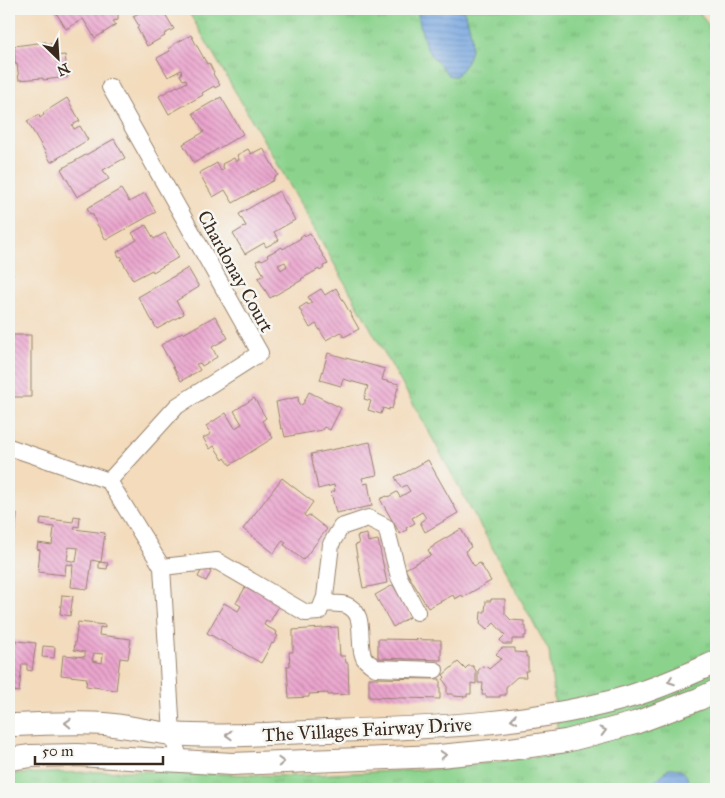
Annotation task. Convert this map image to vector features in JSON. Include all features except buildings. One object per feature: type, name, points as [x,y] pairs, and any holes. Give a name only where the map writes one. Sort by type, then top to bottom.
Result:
[{"type":"street","name":"Chardonay Court","points":[[109,481],[177,406],[260,353],[110,88]]},
{"type":"street","points":[[9,447],[109,481],[162,567],[172,734],[180,761]]},
{"type":"street","points":[[162,567],[217,561],[306,613],[320,612],[325,597],[331,544],[341,527],[368,518],[386,527],[400,577],[417,612]]},
{"type":"street","points":[[323,603],[346,605],[355,611],[360,624],[364,657],[376,668],[435,670]]},
{"type":"street","name":"The Villages Fairway Drive","points":[[9,726],[60,723],[106,724],[172,734],[218,735],[436,728],[562,713],[628,697],[689,675],[716,662]]},
{"type":"street","name":"The Villages Fairway Drive","points":[[9,759],[31,756],[77,755],[232,764],[439,756],[502,750],[566,741],[635,723],[716,691]]},
{"type":"green space","points":[[187,9],[697,9],[709,26],[716,52],[716,789],[9,789],[9,774],[132,771],[288,776],[438,769],[560,754],[549,651],[419,414],[284,175]]},
{"type":"water","points":[[417,9],[463,9],[472,44],[468,60],[456,76],[447,74],[426,47]]},
{"type":"water","points":[[669,768],[679,769],[685,773],[690,789],[644,789],[651,785]]}]
